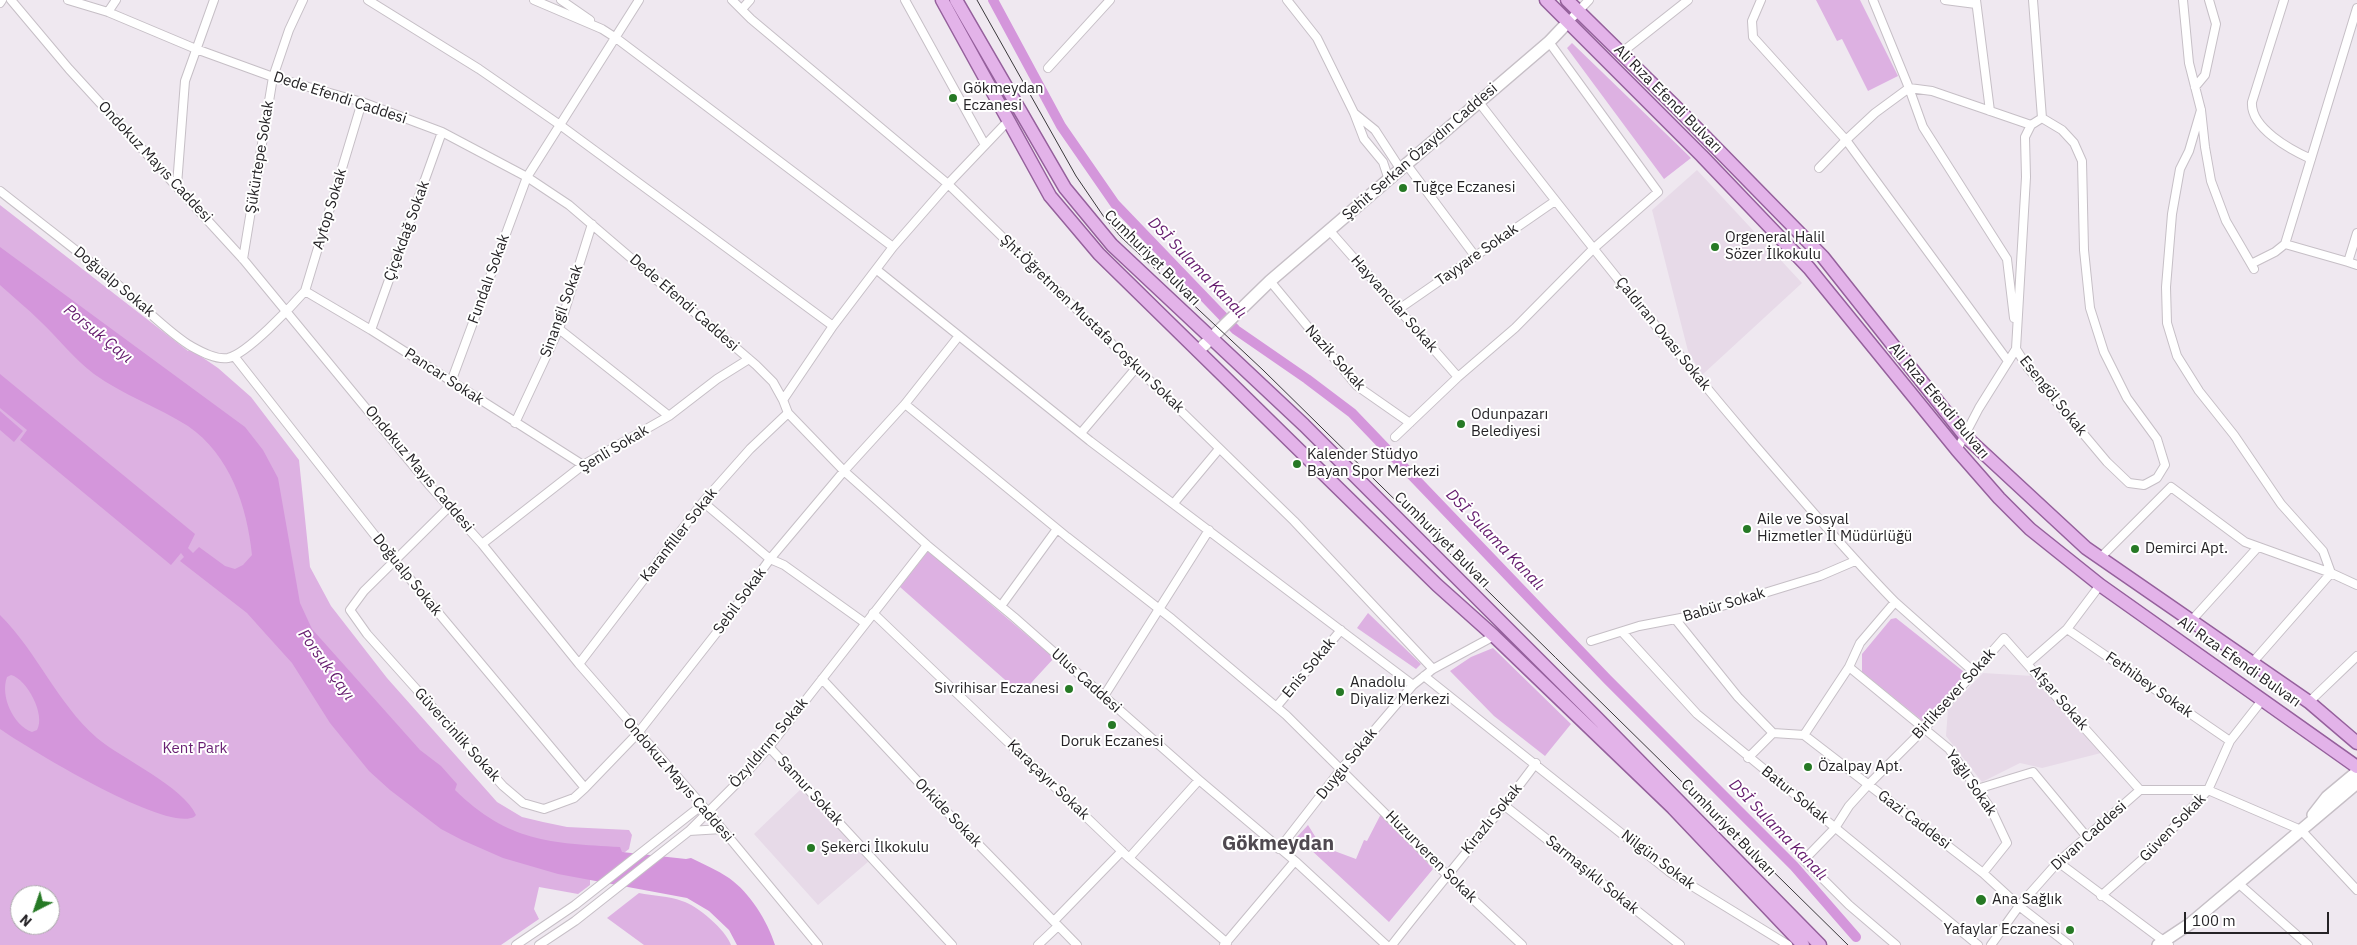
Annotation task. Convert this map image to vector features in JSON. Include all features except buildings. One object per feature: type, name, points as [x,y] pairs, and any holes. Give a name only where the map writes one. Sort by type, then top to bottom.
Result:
[{"type":"main road","name":"Cumhuriyet Bulvarı","points":[[942,0],[1010,120],[1050,196],[1099,254],[1437,585],[1494,636],[1674,808],[1804,945]]},
{"type":"main road","name":"Cumhuriyet Bulvarı","points":[[956,0],[1065,188],[1112,245],[1311,432],[1598,718],[1820,945]]},
{"type":"main road","name":"Ali Rıza Efendi Bulvarı","points":[[1546,0],[1569,21],[1809,268],[1957,450],[1999,498],[2030,529],[2100,585],[2264,699],[2357,767]]},
{"type":"main road","name":"Ali Rıza Efendi Bulvarı","points":[[1567,0],[1823,258],[1965,436],[2086,548],[2309,702],[2357,744]]},
{"type":"main road","name":"Şehit Serkan Özaydın Caddesi","points":[[1198,350],[1236,312],[1549,42],[1569,21]]},
{"type":"main road","points":[[2357,757],[2357,767]]},
{"type":"main road","points":[[2301,830],[2327,797],[2357,772]]},
{"type":"main road","points":[[2164,944],[2357,783]]},
{"type":"street","name":"Ondokuz Mayıs Caddesi","points":[[11,0],[69,69],[244,259],[449,507],[482,544],[579,664],[708,812],[818,945]]},
{"type":"street","name":"Dede Efendi Caddesi","points":[[68,0],[108,12],[196,49],[273,77],[362,102],[442,132],[527,177],[569,205],[749,359],[772,382],[783,400],[788,414]]},
{"type":"street","points":[[108,12],[116,0]]},
{"type":"street","points":[[176,185],[185,81],[214,0]]},
{"type":"street","name":"Şükürtepe Sokak","points":[[244,259],[273,77],[289,30],[303,0]]},
{"type":"street","points":[[368,0],[478,69],[560,125],[833,326]]},
{"type":"street","points":[[534,0],[602,29]]},
{"type":"street","points":[[561,0],[616,38],[893,247]]},
{"type":"street","name":"Fundalı Sokak","points":[[451,382],[527,177],[639,0]]},
{"type":"street","name":"Şht.Öğretmen Mustafa Coşkun Sokak","points":[[732,0],[948,184],[1294,521],[1433,669]]},
{"type":"street","points":[[742,9],[750,0]]},
{"type":"street","points":[[905,0],[985,145]]},
{"type":"street","points":[[1048,68],[1110,0]]},
{"type":"street","points":[[1287,0],[1318,38],[1354,113],[1364,139],[1383,162],[1389,180]]},
{"type":"street","points":[[1569,21],[1589,0]]},
{"type":"street","points":[[1621,53],[1688,0]]},
{"type":"street","points":[[1761,0],[1752,21],[1753,37],[1846,140],[2008,361]]},
{"type":"street","points":[[1873,0],[1923,127],[2007,259],[2016,338]]},
{"type":"street","points":[[1945,0],[1976,2],[1990,111]]},
{"type":"street","points":[[2016,349],[2026,177],[2025,138],[2031,125],[2042,118],[2033,0]]},
{"type":"street","points":[[2183,0],[2189,63],[2202,110],[2204,148],[2211,181],[2226,220],[2252,267],[2285,244],[2357,8]]},
{"type":"street","points":[[2195,87],[2205,75],[2216,24],[2216,17],[2209,0]]},
{"type":"street","points":[[2284,0],[2252,102],[2252,111],[2259,124],[2287,146],[2311,159]]},
{"type":"street","points":[[1396,437],[1458,377],[1515,328],[1593,250],[1658,192],[1549,42]]},
{"type":"street","points":[[1818,168],[1875,113],[1909,88],[1932,91],[2031,125]]},
{"type":"street","name":"Aytop Sokak","points":[[287,311],[305,291],[362,102]]},
{"type":"street","name":"Çaldıran Ovası Sokak","points":[[1478,102],[1593,250],[1688,366],[1855,561],[1895,602],[1974,672]]},
{"type":"street","points":[[2202,110],[2189,151],[2180,169],[2172,214],[2166,287],[2167,323],[2177,356],[2199,391],[2234,434],[2281,504],[2322,551],[2331,573]]},
{"type":"street","points":[[1354,113],[1374,130],[1475,256]]},
{"type":"street","name":"Esengöl Sokak","points":[[1957,450],[2016,349],[2028,368],[2107,462],[2129,483],[2144,485],[2157,478],[2165,464],[2157,439],[2127,398],[2104,352],[2090,308],[2084,250],[2082,161],[2074,143],[2062,130],[2042,118]]},
{"type":"street","points":[[783,400],[833,326],[893,247],[948,184],[1010,120]]},
{"type":"street","name":"Çiçekdağ Sokak","points":[[371,330],[442,132]]},
{"type":"street","name":"Doğualp Sokak","points":[[0,191],[90,262],[188,344],[213,356],[226,358],[234,356],[395,561],[585,788]]},
{"type":"street","name":"Tayyare Sokak","points":[[1399,309],[1555,202]]},
{"type":"street","name":"Sinangil Sokak","points":[[515,423],[559,328],[592,224]]},
{"type":"street","name":"Hayvancılar Sokak","points":[[1330,231],[1458,377]]},
{"type":"street","points":[[2348,262],[2357,232]]},
{"type":"street","points":[[2285,244],[2357,265]]},
{"type":"street","points":[[877,270],[958,337],[1081,433],[1413,685]]},
{"type":"street","name":"Nazik Sokak","points":[[1270,282],[1357,386],[1410,423]]},
{"type":"street","name":"Pancar Sokak","points":[[305,291],[371,330],[583,466]]},
{"type":"street","points":[[234,356],[287,311]]},
{"type":"street","points":[[559,328],[669,416]]},
{"type":"street","name":"Sebil Sokak","points":[[585,788],[638,733],[721,627],[770,559],[844,471],[905,404],[958,337]]},
{"type":"street","name":"Şenli Sokak","points":[[482,544],[583,466],[669,416],[717,379],[749,359]]},
{"type":"street","points":[[1081,433],[1136,368]]},
{"type":"street","name":"Huzurveren Sokak","points":[[905,404],[1276,706],[1342,768],[1446,874],[1522,945]]},
{"type":"street","name":"Ulus Caddesi","points":[[788,414],[844,471],[927,545],[1001,606],[1199,780],[1295,861],[1386,945]]},
{"type":"street","name":"Karanfiller Sokak","points":[[579,664],[703,502],[750,449],[788,414]]},
{"type":"street","points":[[1174,503],[1219,449]]},
{"type":"street","points":[[2101,557],[2172,487],[2245,542],[2331,573],[2357,585]]},
{"type":"street","points":[[703,502],[770,559],[784,565],[865,623]]},
{"type":"street","points":[[395,561],[449,507]]},
{"type":"street","points":[[1001,606],[1057,529]]},
{"type":"street","points":[[1104,696],[1209,530]]},
{"type":"street","name":"Özyıldırım Sokak","points":[[539,945],[678,842],[708,812],[768,747],[927,545]]},
{"type":"street","points":[[2192,620],[2258,547]]},
{"type":"street","name":"Güvercinlik Sokak","points":[[395,561],[364,591],[350,610],[367,634],[503,786],[523,804],[544,809],[574,798],[585,788]]},
{"type":"street","name":"Babür Sokak","points":[[1591,642],[1623,633],[1639,626],[1676,620],[1820,576],[1855,561]]},
{"type":"street","points":[[2253,662],[2331,573]]},
{"type":"street","name":"Afşar Sokak","points":[[2100,585],[2067,629],[2027,664],[2140,790]]},
{"type":"street","points":[[1676,620],[1738,697],[1773,733],[1804,735],[1849,667],[1860,643],[1895,602]]},
{"type":"street","name":"Karaçayır Sokak","points":[[873,613],[1129,858],[1226,944]]},
{"type":"street","name":"Fethibey Sokak","points":[[2067,629],[2230,741]]},
{"type":"street","name":"Enis Sokak","points":[[1276,706],[1341,630]]},
{"type":"street","name":"Batur Sokak","points":[[1623,633],[1697,714],[1748,758],[1978,945]]},
{"type":"street","name":"Duygu Sokak","points":[[1279,849],[1342,768],[1413,685],[1433,669],[1494,636]]},
{"type":"street","name":"Birliksever Sokak","points":[[1896,945],[1849,905],[1804,860],[1835,828],[1849,806],[1925,728],[2004,638],[2027,664]]},
{"type":"street","points":[[2309,702],[2357,656]]},
{"type":"street","name":"Yağlı Sokak","points":[[1849,667],[1949,749],[1991,809],[2007,843],[1983,873]]},
{"type":"street","name":"Nilgün Sokak","points":[[1424,676],[1536,763],[1671,874],[1788,945]]},
{"type":"street","name":"Orkide Sokak","points":[[822,679],[938,803],[1077,945]]},
{"type":"street","name":"Güven Sokak","points":[[2101,896],[2154,849],[2208,790],[2230,741],[2264,699]]},
{"type":"street","points":[[1748,758],[1773,733]]},
{"type":"street","name":"Gazi Caddesi","points":[[1804,735],[1983,873],[2019,906],[2069,945]]},
{"type":"street","name":"Samur Sokak","points":[[768,747],[952,945]]},
{"type":"street","name":"Kirazlı Sokak","points":[[1392,945],[1446,874],[1505,806],[1536,763]]},
{"type":"street","points":[[1977,789],[2033,772],[2087,837]]},
{"type":"street","points":[[1129,858],[1199,780]]},
{"type":"street","points":[[2140,790],[2208,790],[2301,830],[2357,890]]},
{"type":"street","name":"Divan Caddesi","points":[[1992,945],[2019,906],[2058,862],[2140,790]]},
{"type":"street","points":[[516,945],[575,905],[702,805]]},
{"type":"street","name":"Sarmaşıklı Sokak","points":[[1505,806],[1680,945]]},
{"type":"street","points":[[689,831],[722,829]]},
{"type":"street","points":[[1038,945],[1122,850]]},
{"type":"street","points":[[1226,944],[1295,861]]},
{"type":"street","points":[[2058,862],[2164,944]]},
{"type":"street","points":[[2238,883],[2308,945]]},
{"type":"shaded area","name":"Orgeneral Halil Sözer İlkokulu","points":[[1697,170],[1802,283],[1702,375],[1688,351],[1652,210]]},
{"type":"shaded area","points":[[1983,673],[2033,676],[2101,753],[2042,768],[2020,763],[1982,782],[1946,736],[1948,709]]},
{"type":"shaded area","name":"Şekerci İlkokulu","points":[[801,789],[869,861],[818,905],[754,834]]},
{"type":"green space","points":[[1816,0],[1860,0],[1898,76],[1868,91],[1842,39],[1837,41]]},
{"type":"green space","points":[[1572,43],[1691,158],[1664,179],[1567,48]]},
{"type":"green space","name":"Kent Park","points":[[0,205],[188,351],[190,349],[218,368],[251,397],[299,460],[310,567],[331,606],[387,678],[497,802],[522,817],[567,827],[629,830],[632,835],[629,849],[590,879],[590,885],[578,894],[539,887],[534,909],[539,919],[501,945],[0,945]]},
{"type":"green space","points":[[928,551],[1054,658],[1021,694],[900,587]]},
{"type":"green space","points":[[1368,613],[1421,664],[1416,669],[1357,628]]},
{"type":"green space","points":[[1896,618],[1968,675],[1925,723],[1862,672],[1862,654],[1891,619]]},
{"type":"green space","points":[[1493,648],[1571,724],[1545,756],[1494,716],[1450,671],[1471,657]]},
{"type":"green space","points":[[1382,812],[1433,869],[1389,922],[1297,837],[1308,825],[1321,846],[1356,859],[1364,840],[1367,841]]},
{"type":"green space","points":[[639,893],[677,899],[688,903],[717,926],[731,945],[644,945],[607,918]]},
{"type":"water","name":"Porsuk Çayı","points":[[0,247],[245,427],[263,450],[278,478],[300,603],[312,629],[420,750],[441,766],[457,784],[455,790],[474,807],[493,820],[512,830],[531,836],[572,844],[620,847],[622,852],[691,858],[729,878],[744,891],[757,908],[775,945],[737,945],[729,930],[709,911],[687,898],[558,874],[503,858],[441,829],[390,790],[369,771],[330,723],[292,663],[247,613],[180,561],[184,557],[181,553],[171,565],[20,440],[27,430],[0,408],[0,374],[195,534],[188,548],[193,553],[199,547],[225,566],[235,569],[243,565],[252,555],[250,537],[241,500],[234,483],[215,452],[203,438],[188,426],[105,381],[80,362],[35,316],[0,285]]},
{"type":"water","points":[[0,411],[23,431],[14,442],[0,430]]},
{"type":"water","points":[[0,615],[26,645],[59,694],[83,724],[108,746],[166,783],[189,804],[196,815],[194,817],[179,818],[156,812],[128,801],[66,770],[0,729]],"holes":[[[11,675],[17,678],[29,690],[37,707],[39,723],[37,730],[32,732],[14,717],[7,701],[5,693],[7,677]]]},
{"type":"waterway","name":"DSİ Sulama Kanalı","points":[[993,0],[1061,126],[1115,204],[1236,330],[1352,413],[1607,679],[1794,866],[1856,937]]},
{"type":"tram line","points":[[977,0],[1076,176],[1104,217],[1121,237],[1263,370],[1848,945]]},
{"type":"place","name":"Gökmeydan Eczanesi","points":[[953,98]]},
{"type":"place","name":"Tuğçe Eczanesi","points":[[1403,188]]},
{"type":"place","name":"Orgeneral Halil Sözer İlkokulu","points":[[1715,247]]},
{"type":"place","name":"Odunpazarı Belediyesi","points":[[1461,424]]},
{"type":"place","name":"Kalender Stüdyo Bayan Spor Merkezi","points":[[1297,464]]},
{"type":"place","name":"Aile ve Sosyal Hizmetler İl Müdürlüğü","points":[[1747,529]]},
{"type":"place","name":"Demirci Apt.","points":[[2135,549]]},
{"type":"place","name":"Sivrihisar Eczanesi","points":[[1069,689]]},
{"type":"place","name":"Anadolu Diyaliz Merkezi","points":[[1340,692]]},
{"type":"place","name":"Doruk Eczanesi","points":[[1112,725]]},
{"type":"place","name":"Özalpay Apt.","points":[[1808,767]]},
{"type":"place","name":"Şekerci İlkokulu","points":[[811,848]]},
{"type":"place","name":"Ana Sağlık","points":[[1981,900]]},
{"type":"place","name":"Yafaylar Eczanesi","points":[[2070,930]]},
{"type":"district","name":"Gökmeydan","points":[[1278,844]]}]
